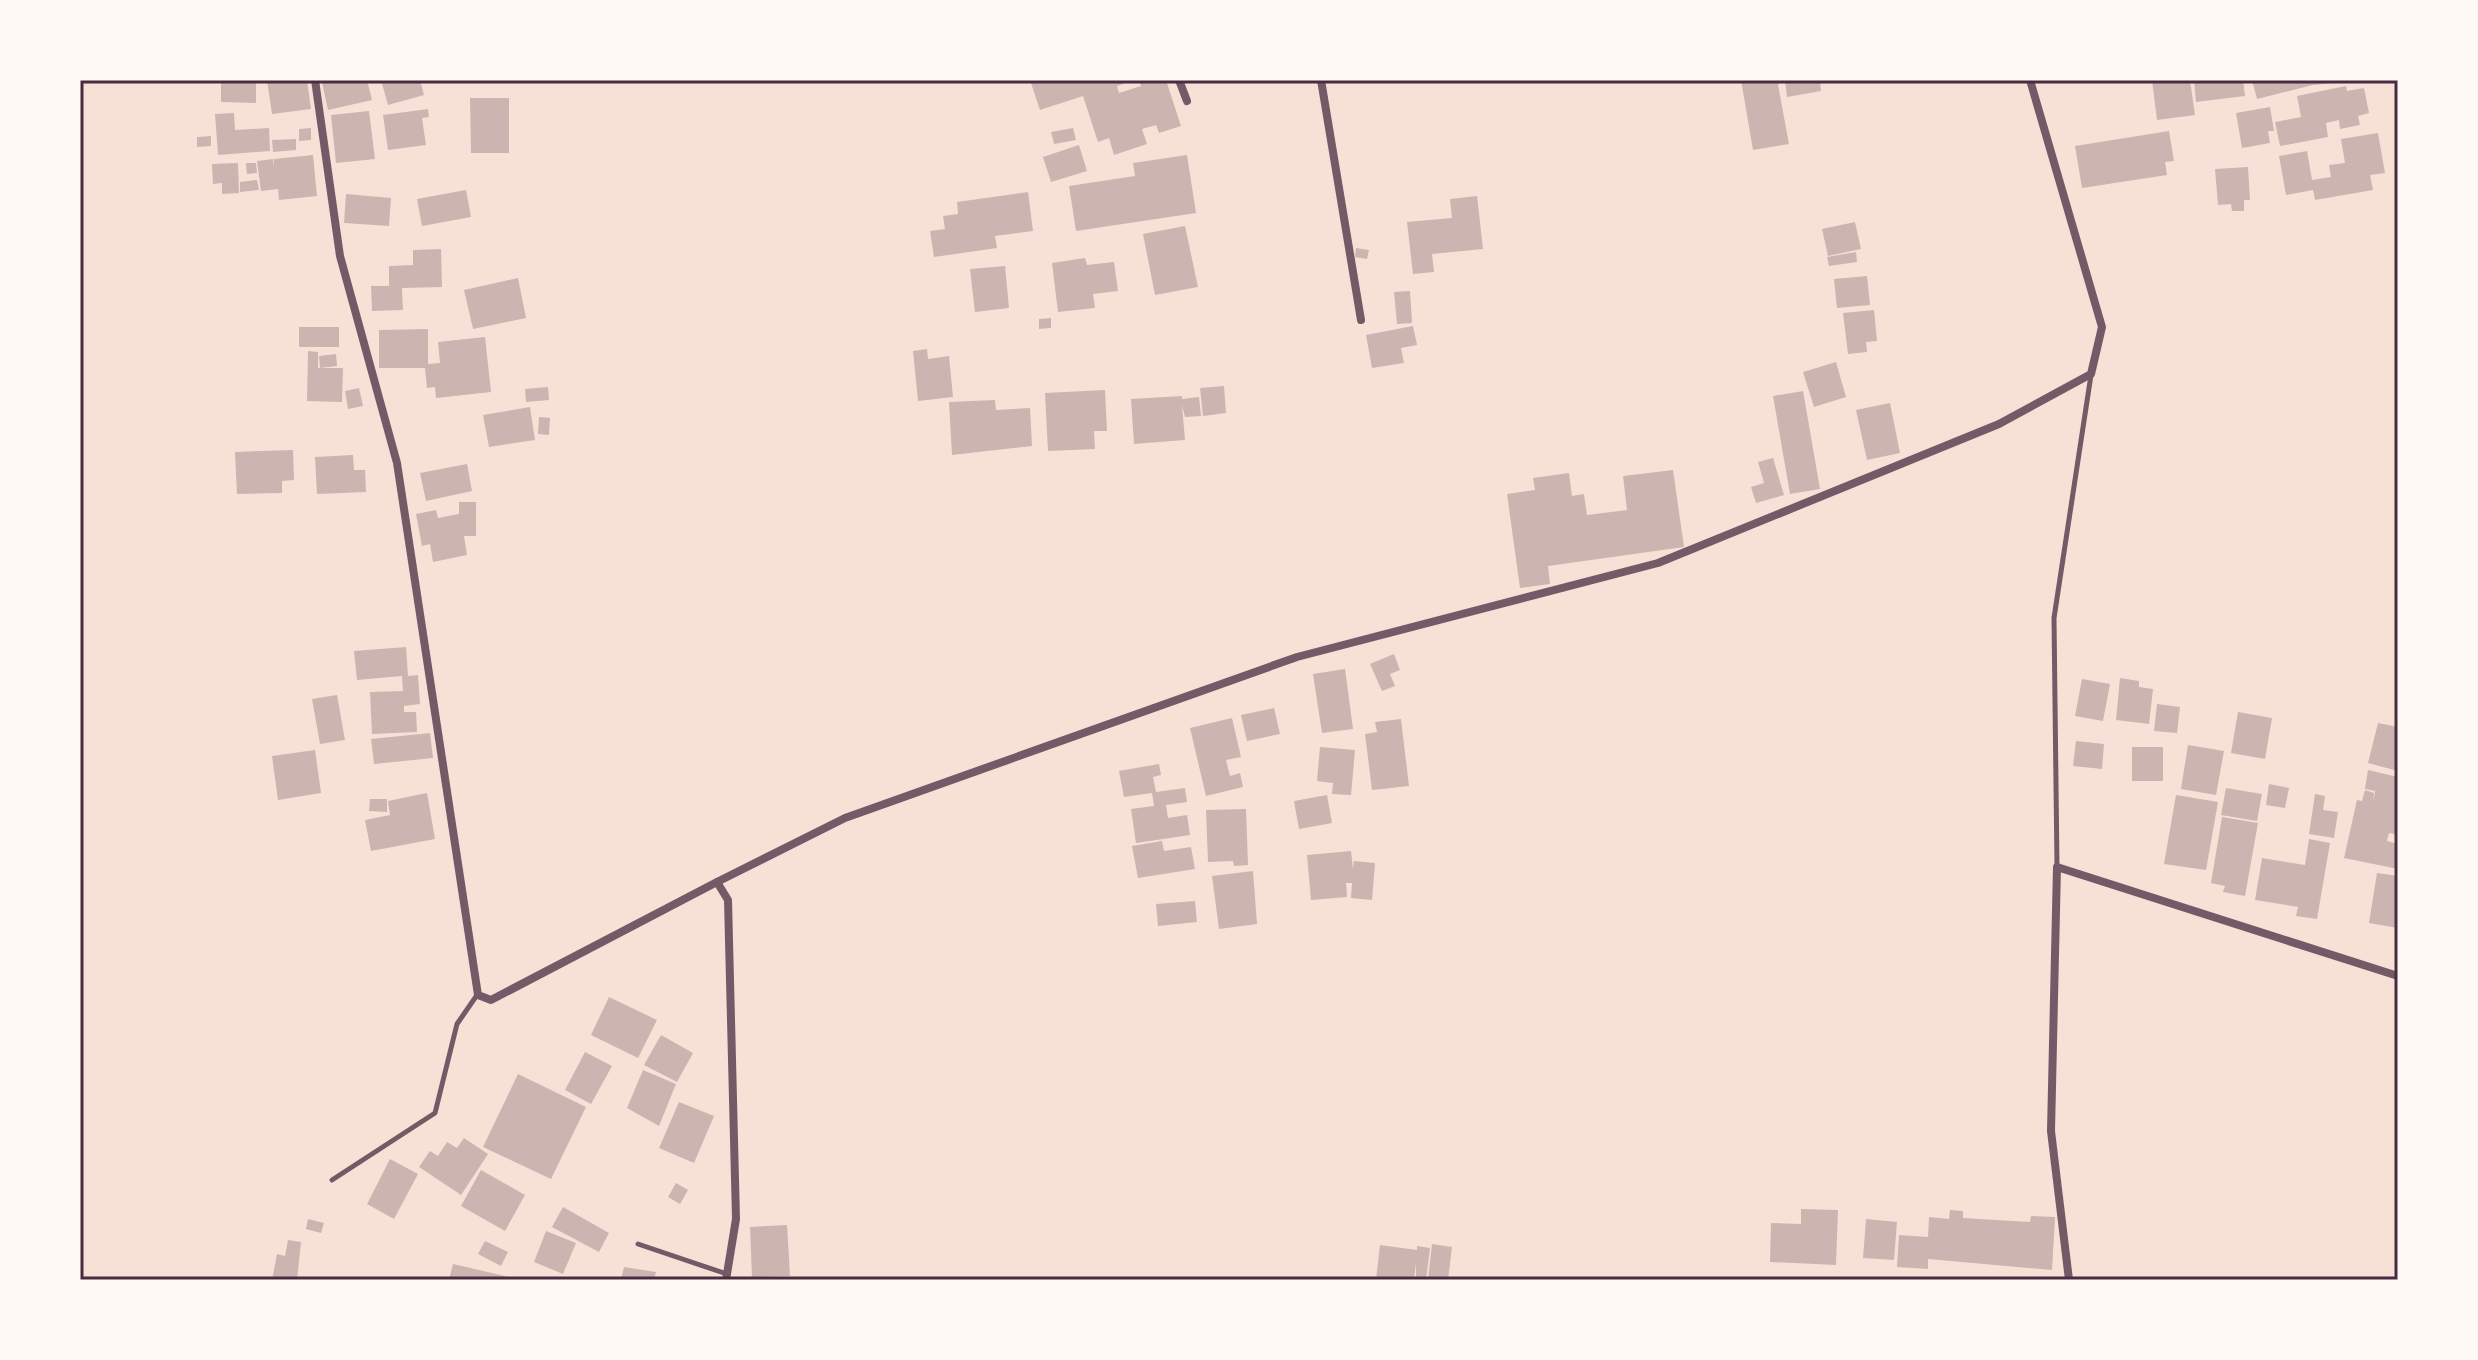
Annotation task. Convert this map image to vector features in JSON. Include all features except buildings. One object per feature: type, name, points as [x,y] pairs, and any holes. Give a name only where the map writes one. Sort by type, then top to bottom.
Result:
[{"type":"street","points":[[315,80],[340,256],[397,463],[478,995],[491,1000],[845,818],[1297,657],[1658,563],[1999,424],[2091,374],[2102,327],[2030,80]]},
{"type":"street","points":[[1179,80],[1187,101]]},
{"type":"street","points":[[1321,80],[1361,320]]},
{"type":"street","points":[[2069,1280],[2051,1131],[2057,867],[2398,976]]},
{"type":"street","points":[[717,882],[728,900],[736,1219],[727,1277]]},
{"type":"lane","points":[[2057,867],[2054,618],[2091,374]]},
{"type":"lane","points":[[332,1180],[435,1113],[457,1024],[478,995]]},
{"type":"lane","points":[[638,1244],[727,1277]]}]
